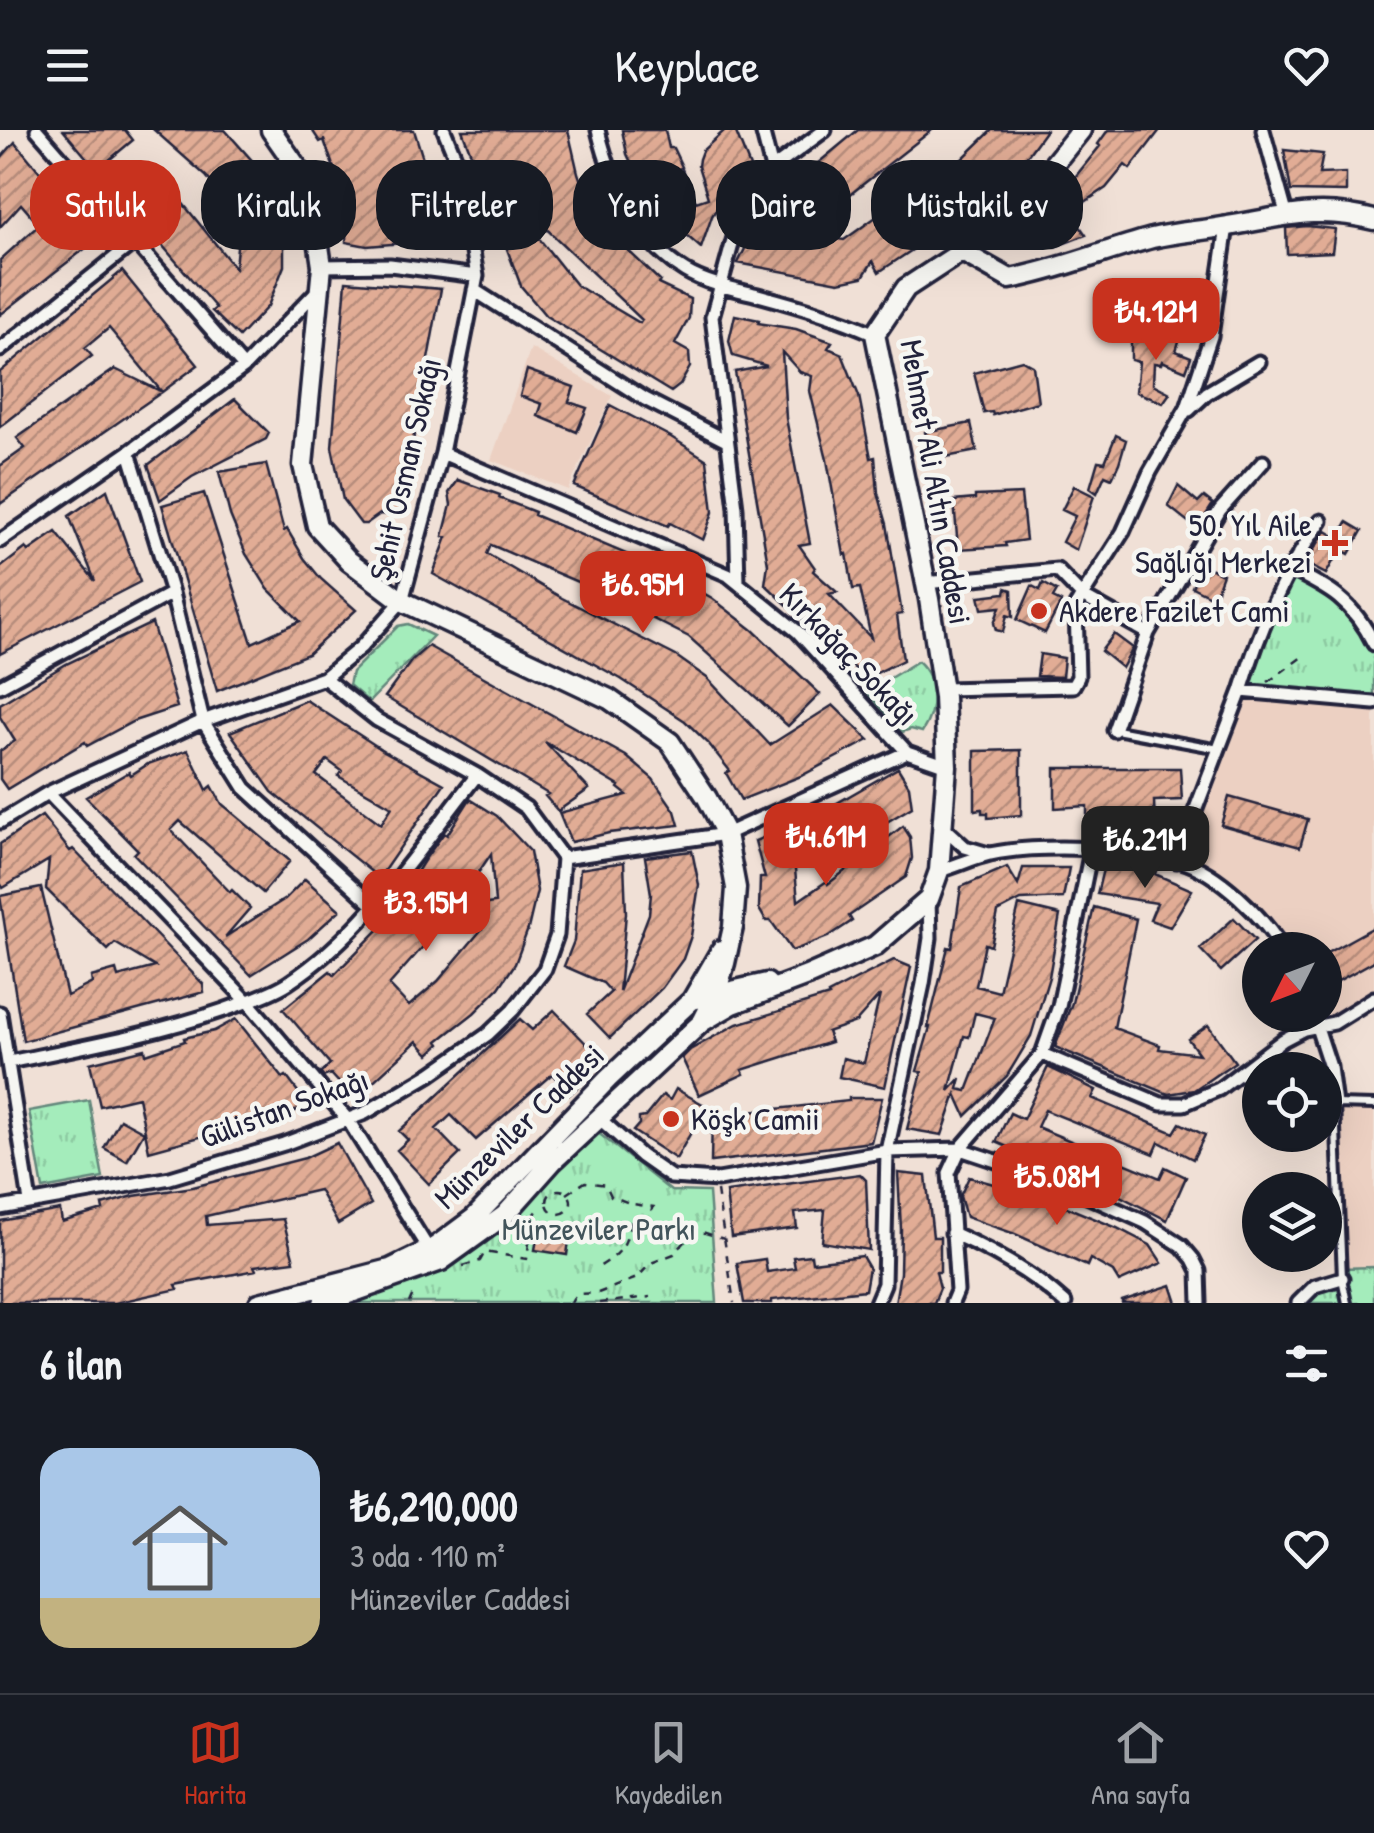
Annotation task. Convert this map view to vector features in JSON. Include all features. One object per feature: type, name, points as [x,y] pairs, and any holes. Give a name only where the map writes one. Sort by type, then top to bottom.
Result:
[{"type":"street","points":[[37,130],[62,160]]},
{"type":"street","points":[[271,130],[310,186],[322,266],[302,464],[318,526],[348,561],[402,601],[609,699],[670,742],[726,834],[736,888],[733,927],[724,964],[716,994],[702,1022]]},
{"type":"street","name":"Şehit Osman Sokağı","points":[[0,822],[48,793],[203,720],[324,678],[361,648],[402,601],[442,453],[477,276],[458,164],[444,130]]},
{"type":"street","points":[[598,130],[623,203],[644,234],[684,270],[838,317],[875,334]]},
{"type":"street","points":[[762,130],[770,160]]},
{"type":"street","points":[[784,160],[826,130]]},
{"type":"street","name":"Mehmet Ali Altın Caddesi","points":[[939,871],[948,766],[942,689],[926,583],[875,334],[906,288],[993,231],[1032,191],[1080,130]]},
{"type":"street","points":[[1264,130],[1286,213]]},
{"type":"street","points":[[964,253],[1010,279],[1048,272],[1182,231],[1286,213],[1372,220]]},
{"type":"street","points":[[942,689],[1072,686],[1078,678],[1076,606],[1122,532],[1182,416],[1211,336],[1227,226]]},
{"type":"street","points":[[0,350],[125,250]]},
{"type":"street","points":[[138,250],[244,367]]},
{"type":"street","points":[[730,250],[712,317],[736,508],[738,583]]},
{"type":"street","points":[[322,266],[390,265],[477,276]]},
{"type":"street","points":[[474,290],[644,399],[726,440]]},
{"type":"street","points":[[0,541],[244,367],[317,291]]},
{"type":"street","points":[[1182,416],[1208,393],[1259,362]]},
{"type":"street","points":[[129,452],[172,593],[203,720],[245,788],[374,906]]},
{"type":"street","name":"Kırkağaç Sokağı","points":[[442,453],[728,575],[798,632],[907,752],[948,766]]},
{"type":"street","points":[[1114,730],[1148,634],[1220,510],[1263,462]]},
{"type":"street","points":[[1176,861],[1219,749],[1248,691],[1255,644],[1288,568],[1321,521]]},
{"type":"street","points":[[1288,568],[1338,595],[1351,607],[1374,644]]},
{"type":"street","points":[[926,583],[1057,570],[1082,596],[1148,634]]},
{"type":"street","points":[[0,686],[172,593]]},
{"type":"street","points":[[324,678],[376,720],[477,774],[526,808],[564,858],[726,834],[907,752]]},
{"type":"street","points":[[1248,691],[1374,703]]},
{"type":"street","points":[[10,1062],[172,1028],[248,1002],[286,984],[333,947],[374,906],[477,774]]},
{"type":"street","points":[[48,793],[248,1002],[348,1120],[429,1250]]},
{"type":"street","points":[[943,827],[965,846],[989,854]]},
{"type":"street","points":[[939,871],[989,854],[1026,850],[1120,851],[1183,862],[1237,895],[1270,932]]},
{"type":"street","points":[[952,1303],[957,1291],[949,1173],[960,1149],[1042,1054],[1059,1006],[1092,851]]},
{"type":"street","name":"Gülistan Sokağı","points":[[0,1208],[170,1178],[284,1144],[366,1113],[431,1074],[488,1034],[514,1010],[544,969],[558,935],[564,858]]},
{"type":"street","name":"Münzeviler Caddesi","points":[[323,1303],[442,1261],[505,1215],[553,1162],[702,1022],[733,1004],[875,946],[929,899],[939,871]]},
{"type":"street","points":[[876,1303],[884,1284],[887,1151],[930,938],[929,899]]},
{"type":"street","points":[[702,1022],[692,1000],[733,927]]},
{"type":"street","points":[[724,964],[730,981],[740,988]]},
{"type":"street","name":"Münzeviler Caddesi","points":[[260,1303],[390,1269],[429,1250],[474,1218],[608,1079],[692,1000],[807,976]]},
{"type":"street","points":[[1342,1018],[1374,998]]},
{"type":"street","points":[[0,1013],[30,1202]]},
{"type":"street","points":[[1042,1054],[1161,1104],[1184,1104],[1219,1089],[1299,1032]]},
{"type":"street","points":[[600,1119],[670,1177],[718,1180],[887,1151],[960,1149],[1048,1178],[1145,1222],[1182,1246],[1193,1259],[1199,1271],[1200,1303]]},
{"type":"street","points":[[952,1233],[1042,1282],[1066,1303]]},
{"type":"street","points":[[1298,1303],[1315,1286],[1342,1278]]},
{"type":"lane","points":[[1114,730],[1219,749]]},
{"type":"lane","points":[[1342,1104],[1374,1105]]},
{"type":"lane","points":[[1338,1152],[1346,1303]]},
{"type":"path","points":[[1248,691],[1302,657]]},
{"type":"path","points":[[718,1180],[734,1303]]},
{"type":"path","points":[[567,1194],[585,1182],[606,1186],[610,1196],[632,1204],[654,1207],[641,1220],[631,1222],[628,1244],[594,1270]]},
{"type":"path","points":[[551,1194],[567,1194],[571,1202],[568,1210],[560,1214],[551,1211],[551,1194]]},
{"type":"path","points":[[463,1266],[480,1261],[485,1252],[527,1259],[532,1218],[540,1208]]},
{"type":"path","points":[[572,1303],[576,1294],[598,1293],[637,1278],[651,1264],[674,1254],[696,1230],[724,1239]]},
{"type":"path","points":[[416,1272],[415,1292],[410,1301],[418,1303]]},
{"type":"path","points":[[599,1303],[650,1297]]},
{"type":"shaded area","points":[[531,348],[612,396],[568,490],[491,460]]},
{"type":"shaded area","points":[[1255,692],[1374,707],[1374,996],[1342,1014],[1342,932],[1271,932],[1263,919],[1183,862],[1243,699]]},
{"type":"shaded area","points":[[1342,1104],[1374,1105],[1374,1267],[1342,1268],[1342,1172],[1338,1172]]},
{"type":"green space","points":[[1288,568],[1338,595],[1374,644],[1374,707],[1255,692],[1243,699]]},
{"type":"green space","points":[[408,624],[433,636],[369,702],[349,685],[352,672],[398,626]]},
{"type":"green space","points":[[918,661],[932,686],[930,714],[922,732],[902,732],[867,692]]},
{"type":"green space","points":[[89,1100],[103,1178],[43,1189],[29,1111]]},
{"type":"green space","name":"Münzeviler Parkı","points":[[592,1128],[671,1191],[709,1192],[717,1303],[335,1303],[445,1263]]},
{"type":"green space","points":[[1374,1267],[1374,1303],[1298,1303],[1303,1295],[1342,1278],[1342,1268]]},
{"type":"building","points":[[63,130],[125,130],[133,140],[109,160],[88,160]]},
{"type":"building","points":[[154,130],[225,130],[252,160],[201,160],[201,172]]},
{"type":"building","points":[[312,130],[414,130],[423,160],[376,160],[376,245],[356,244],[356,160],[331,160],[324,140],[320,142]]},
{"type":"building","points":[[462,130],[568,130],[575,160],[573,250],[628,250],[660,281],[658,284],[690,299],[689,318],[675,344],[689,352],[690,367],[671,392],[546,316],[521,286],[507,250],[548,250],[576,285],[640,323],[642,320],[553,235],[553,160],[473,160]]},
{"type":"building","points":[[622,130],[665,130],[669,148],[673,148],[679,160],[630,160]]},
{"type":"building","points":[[725,130],[735,130],[747,160],[716,160],[716,210],[701,248],[696,244],[696,202],[708,198],[698,166],[702,151]]},
{"type":"building","points":[[858,130],[932,130],[894,160],[871,160],[871,178],[851,194],[851,160],[822,160]]},
{"type":"building","points":[[992,130],[1046,130],[1024,160],[961,160]]},
{"type":"building","points":[[1108,130],[1160,130],[1130,169],[1125,165],[1106,188],[1083,203],[1083,167]]},
{"type":"building","points":[[15,142],[30,160],[30,214],[21,204],[0,227],[0,159]]},
{"type":"building","points":[[1284,150],[1323,154],[1319,174],[1346,173],[1346,192],[1291,191]]},
{"type":"building","points":[[181,201],[201,226],[201,250],[220,250],[235,268],[237,250],[284,250],[284,266],[268,306],[239,337],[212,311],[216,308],[166,250],[181,250]]},
{"type":"building","points":[[871,221],[871,250],[912,250],[879,272],[873,261],[863,277],[839,282],[738,263],[744,250],[851,250],[851,235]]},
{"type":"building","points":[[1286,228],[1335,229],[1332,252],[1287,254]]},
{"type":"building","points":[[30,233],[30,250],[83,250],[0,315],[0,260]]},
{"type":"building","points":[[122,271],[198,365],[162,392],[109,328],[85,348],[92,356],[0,427],[0,372]]},
{"type":"building","points":[[346,281],[441,289],[399,516],[380,514],[366,524],[361,524],[343,500],[332,447]]},
{"type":"building","points":[[735,315],[832,342],[828,348],[842,354],[859,396],[871,458],[875,457],[878,493],[902,614],[897,615],[903,660],[870,676],[865,678],[765,584],[768,564],[735,372],[767,366],[733,356],[729,341]],"holes":[[[782,352],[800,372],[812,376],[810,391],[844,555],[847,554],[853,589],[860,588],[871,638],[829,594],[837,592],[813,571],[815,568],[799,545],[810,543],[786,418]]]},
{"type":"building","points":[[1168,329],[1180,338],[1176,351],[1191,357],[1186,371],[1162,361],[1154,363],[1153,384],[1170,393],[1163,403],[1136,392],[1139,362],[1131,360],[1131,339],[1160,343]]},
{"type":"building","points":[[1022,360],[1033,366],[1038,402],[993,415],[984,413],[974,373]]},
{"type":"building","points":[[115,369],[162,392],[0,504],[0,466],[25,448],[17,438]]},
{"type":"building","points":[[527,370],[574,387],[569,402],[587,408],[577,432],[538,416],[542,404],[520,396]]},
{"type":"building","points":[[235,399],[269,433],[266,439],[192,477],[160,500],[148,465]]},
{"type":"building","points":[[610,405],[707,460],[713,512],[703,540],[574,486]]},
{"type":"building","points":[[971,423],[977,451],[930,460],[925,432]]},
{"type":"building","points":[[1116,435],[1126,440],[1119,463],[1112,478],[1105,475],[1097,493],[1090,488],[1098,461],[1105,462]]},
{"type":"building","points":[[266,464],[284,531],[287,529],[321,579],[356,610],[308,654],[217,691],[162,505],[204,493],[252,643],[300,621],[268,589],[246,554],[230,515],[219,472]]},
{"type":"building","points":[[458,480],[500,495],[499,498],[535,512],[534,515],[657,567],[712,598],[753,630],[820,694],[788,726],[689,637],[587,586],[491,545],[487,554],[562,598],[676,656],[707,678],[770,745],[833,705],[869,740],[801,776],[741,800],[726,773],[730,771],[685,721],[621,679],[433,574],[447,537],[443,536],[451,505],[449,493]]},
{"type":"building","points":[[1074,486],[1094,496],[1076,550],[1062,542],[1075,516],[1062,510]]},
{"type":"building","points":[[1178,486],[1198,503],[1204,497],[1213,504],[1197,529],[1168,506]]},
{"type":"building","points":[[107,490],[140,582],[0,654],[0,568],[56,532],[95,581],[69,516]]},
{"type":"building","points":[[1021,494],[1026,540],[1005,543],[1006,546],[958,549],[954,501]]},
{"type":"building","name":"50. Yıl Aile Sağlığı Merkezi","points":[[1347,522],[1362,531],[1349,554],[1340,549],[1326,574],[1305,563],[1326,531],[1338,538]]},
{"type":"building","points":[[1202,565],[1223,574],[1214,598],[1192,587]]},
{"type":"building","name":"Akdere Fazilet Cami","points":[[1043,583],[1057,591],[1053,598],[1061,602],[1045,633],[1017,620],[1032,586],[1040,590]]},
{"type":"building","points":[[1006,588],[1012,590],[1013,617],[1007,615],[1003,632],[996,630],[994,623],[1000,607],[982,609],[979,596],[1005,593]]},
{"type":"building","points":[[152,623],[177,707],[134,721],[87,746],[85,742],[7,789],[0,779],[0,751],[15,741],[0,717],[0,704],[66,664]]},
{"type":"building","points":[[1114,634],[1133,648],[1122,668],[1101,651]]},
{"type":"building","points":[[428,646],[626,756],[653,779],[675,811],[679,825],[571,842],[559,813],[627,795],[619,786],[545,742],[589,789],[558,811],[545,796],[548,794],[385,697],[412,660]]},
{"type":"building","points":[[1040,654],[1064,658],[1062,677],[1037,676]]},
{"type":"building","points":[[306,700],[384,751],[444,784],[379,878],[272,792],[230,732]],"holes":[[[327,760],[342,771],[338,776],[392,807],[381,824],[316,775]]]},
{"type":"building","points":[[188,750],[207,790],[212,786],[222,804],[290,861],[263,893],[180,821],[171,830],[250,908],[225,937],[285,899],[305,879],[340,910],[308,939],[251,975],[134,854],[138,850],[86,797],[129,772],[131,775],[148,764]]},
{"type":"building","points":[[1021,750],[1021,815],[988,818],[982,809],[975,810],[975,751]]},
{"type":"building","points":[[898,768],[909,786],[912,807],[815,860],[795,821],[820,806],[823,811]]},
{"type":"building","points":[[1055,768],[1180,768],[1182,800],[1154,801],[1155,823],[1132,822],[1127,828],[1087,823],[1087,806],[1055,808]]},
{"type":"building","points":[[1229,797],[1308,819],[1300,847],[1221,825]]},
{"type":"building","points":[[470,799],[497,816],[530,851],[537,891],[528,929],[515,964],[499,988],[474,1013],[438,1041],[440,1044],[429,1054],[417,1041],[354,1099],[331,1074],[323,1077],[321,1073],[330,1064],[283,1009],[330,971],[334,975],[386,922],[425,859],[444,833],[447,835]],"holes":[[[491,854],[495,903],[487,904],[482,929],[438,981],[409,1006],[389,985],[444,923]]]},
{"type":"building","points":[[42,816],[70,851],[73,849],[203,984],[204,992],[23,1041],[0,896],[41,888],[67,996],[92,983],[91,977],[116,970],[118,977],[155,967],[115,943],[108,950],[46,889],[49,860],[3,888],[0,844]]},
{"type":"building","points":[[903,826],[910,837],[912,858],[906,877],[849,916],[852,921],[828,937],[792,951],[759,909],[760,878],[765,878],[755,841],[782,830],[794,859],[798,901],[827,881],[828,884]]},
{"type":"building","points":[[692,851],[699,885],[683,959],[662,988],[610,1038],[587,1014],[611,992],[603,983],[564,966],[574,941],[580,869],[624,862],[626,913],[619,992],[649,914],[651,894],[645,857]]},
{"type":"building","points":[[1104,865],[1156,871],[1155,874],[1192,890],[1170,927],[1150,920],[1157,903],[1097,894]]},
{"type":"building","points":[[1007,867],[1018,885],[1023,868],[1069,868],[1063,898],[1021,900],[998,912],[991,946],[985,944],[976,986],[999,992],[1019,905],[1060,915],[1049,977],[1031,1036],[1007,1076],[966,1116],[956,1094],[942,1135],[907,1129],[922,1072],[917,1071],[948,947],[952,948],[961,887]],"holes":[[[975,1013],[995,1018],[967,1091],[958,1089],[961,1078],[949,1091],[964,1036],[969,1037]]]},
{"type":"building","points":[[1094,907],[1136,919],[1114,1028],[1160,1045],[1159,1049],[1199,1054],[1188,1039],[1208,1025],[1235,1062],[1194,1090],[1168,1094],[1055,1047],[1072,1003]]},
{"type":"building","points":[[1234,918],[1247,932],[1242,932],[1242,952],[1221,971],[1200,949]]},
{"type":"building","points":[[1374,927],[1374,961],[1342,979],[1342,945]]},
{"type":"building","points":[[894,960],[911,967],[885,1087],[839,1077],[843,1058],[864,1063],[880,995],[856,1022],[827,1032],[831,1042],[742,1070],[744,1074],[699,1095],[682,1058],[690,1050],[737,1024],[829,996]]},
{"type":"building","points":[[554,1010],[597,1055],[584,1068],[591,1075],[570,1094],[552,1074],[476,1140],[451,1115],[436,1129],[460,1154],[429,1184],[397,1150],[408,1140],[399,1131],[520,1019],[532,1030]]},
{"type":"building","points":[[236,1019],[308,1105],[303,1109],[149,1151],[138,1097],[100,1106],[90,1063],[145,1049],[146,1054],[214,1031]]},
{"type":"building","points":[[1048,1067],[1096,1090],[1092,1098],[1174,1133],[1180,1123],[1205,1135],[1193,1159],[1159,1142],[1154,1154],[1045,1110],[1037,1127],[1160,1178],[1165,1167],[1186,1177],[1167,1220],[996,1142],[1010,1113],[1023,1119]]},
{"type":"building","name":"Köşk Camii","points":[[676,1089],[706,1106],[676,1159],[633,1131],[639,1118],[645,1117],[663,1095],[670,1100]]},
{"type":"building","points":[[849,1098],[882,1098],[871,1142],[711,1162],[712,1116]]},
{"type":"building","points":[[120,1119],[144,1132],[127,1161],[104,1148]]},
{"type":"building","points":[[337,1143],[371,1204],[338,1224],[319,1190],[206,1216],[207,1225],[283,1219],[294,1261],[254,1266],[256,1270],[176,1285],[178,1289],[115,1303],[0,1303],[0,1221],[60,1210],[62,1222],[134,1196],[193,1187],[305,1158]]},
{"type":"building","points":[[898,1173],[926,1176],[933,1237],[940,1237],[940,1272],[936,1272],[940,1288],[934,1303],[895,1303],[900,1273]]},
{"type":"building","points":[[860,1174],[866,1180],[869,1250],[822,1242],[825,1210],[795,1213],[797,1228],[731,1237],[726,1192]]},
{"type":"building","points":[[969,1177],[1004,1187],[1007,1182],[1117,1228],[1150,1245],[1162,1263],[1119,1282],[1113,1272],[1090,1259],[1087,1266],[966,1217],[960,1196]]},
{"type":"building","points":[[540,1221],[571,1226],[567,1255],[535,1250]]},
{"type":"building","points":[[811,1255],[812,1262],[862,1256],[869,1268],[865,1290],[744,1303],[737,1263],[765,1259],[767,1272],[795,1268],[793,1257]]},
{"type":"building","points":[[1171,1285],[1177,1303],[1122,1303],[1122,1301]]},
{"type":"place","name":"50. Yıl Aile Sağlığı Merkezi","points":[[1335,543]]},
{"type":"place","name":"Akdere Fazilet Cami","points":[[1039,611]]},
{"type":"place","name":"Köşk Camii","points":[[671,1119]]}]
